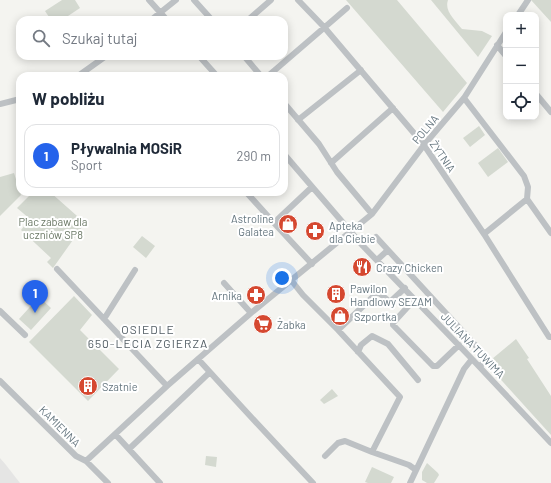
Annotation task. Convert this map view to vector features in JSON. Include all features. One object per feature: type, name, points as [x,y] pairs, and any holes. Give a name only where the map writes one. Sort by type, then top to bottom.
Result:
[{"type":"street","points":[[149,0],[164,16]]},
{"type":"street","points":[[156,16],[176,0]]},
{"type":"street","points":[[194,0],[208,16]]},
{"type":"street","points":[[253,16],[271,0]]},
{"type":"street","name":"ŻYTNIA","points":[[298,0],[324,27],[424,145],[484,234],[548,337],[551,337]]},
{"type":"street","points":[[520,12],[528,0]]},
{"type":"street","points":[[288,58],[347,8]]},
{"type":"street","name":"POLNA","points":[[86,460],[167,386],[251,313],[372,214],[424,145],[464,98],[503,36]]},
{"type":"street","points":[[497,45],[503,52]]},
{"type":"street","points":[[84,72],[100,60]]},
{"type":"street","points":[[203,60],[213,72]]},
{"type":"street","points":[[247,60],[258,72]]},
{"type":"street","points":[[273,72],[286,60]]},
{"type":"street","points":[[298,120],[361,70]]},
{"type":"street","points":[[464,98],[524,176],[528,187],[527,199],[551,233]]},
{"type":"street","points":[[539,98],[551,112]]},
{"type":"street","points":[[0,104],[16,100]]},
{"type":"street","points":[[288,108],[372,214]]},
{"type":"street","points":[[331,163],[393,108]]},
{"type":"street","name":"JULIANA TUWIMA","points":[[288,159],[350,231],[480,366],[551,443]]},
{"type":"street","points":[[275,224],[278,219],[312,187]]},
{"type":"street","points":[[250,196],[312,264]]},
{"type":"street","points":[[484,234],[527,199]]},
{"type":"street","points":[[376,237],[488,359],[480,366]]},
{"type":"street","points":[[377,260],[388,250]]},
{"type":"street","points":[[57,269],[167,386]]},
{"type":"street","points":[[104,319],[136,270]]},
{"type":"street","points":[[292,280],[304,295],[400,397],[372,452]]},
{"type":"street","points":[[224,283],[251,313]]},
{"type":"street","points":[[338,330],[378,292],[390,302],[405,288]]},
{"type":"street","points":[[415,299],[393,323],[393,326],[433,366],[436,366],[459,344]]},
{"type":"street","points":[[0,311],[25,335]]},
{"type":"street","points":[[358,352],[361,345],[372,336],[388,344],[418,380]]},
{"type":"street","points":[[410,483],[464,369],[472,358]]},
{"type":"street","points":[[198,359],[209,373],[313,483]]},
{"type":"street","points":[[129,449],[209,373]]},
{"type":"street","name":"KAMIENNA","points":[[0,381],[76,456],[86,460],[108,483]]},
{"type":"street","points":[[115,434],[160,483]]},
{"type":"street","points":[[325,456],[338,443],[345,441],[409,465],[416,470]]},
{"type":"shaded area","points":[[0,458],[6,465],[20,483],[0,483]]},
{"type":"green space","points":[[62,0],[75,0],[80,8],[68,16],[48,16],[45,11]]},
{"type":"green space","points":[[346,0],[397,0],[467,83],[443,112]]},
{"type":"green space","points":[[431,0],[448,0],[447,4],[449,12],[462,29],[482,31],[492,36],[478,57]]},
{"type":"green space","points":[[531,0],[551,0],[551,22]]},
{"type":"green space","points":[[479,126],[485,135],[470,147],[463,138]]},
{"type":"green space","points":[[498,148],[508,162],[488,177],[478,163]]},
{"type":"green space","points":[[14,173],[16,179],[16,196],[20,196],[0,216],[0,177]]},
{"type":"green space","name":"Plac zabaw dla uczniów SP8","points":[[29,196],[55,196],[85,223],[53,268],[47,262],[51,258],[21,230],[30,219],[17,208]]},
{"type":"green space","points":[[142,236],[155,246],[146,258],[133,247]]},
{"type":"green space","points":[[74,296],[92,315],[80,330],[119,369],[88,401],[29,342]]},
{"type":"green space","points":[[39,297],[51,308],[31,330],[19,319]]},
{"type":"green space","points":[[516,339],[551,396],[551,435],[485,362],[488,359],[492,359]]},
{"type":"green space","points":[[332,389],[338,396],[324,404],[320,400]]},
{"type":"green space","points":[[206,456],[217,457],[216,467],[205,465]]},
{"type":"green space","points":[[427,463],[439,475],[434,483],[427,483],[422,480],[422,472]]},
{"type":"green space","points":[[372,467],[394,477],[391,483],[365,482]]},
{"type":"place","name":"Astroline Galatea","points":[[288,224]]},
{"type":"place","name":"Apteka dla Ciebie","points":[[315,231]]},
{"type":"place","name":"Crazy Chicken","points":[[362,267]]},
{"type":"place","name":"Pawilon Handlowy SEZAM","points":[[336,294]]},
{"type":"place","name":"Arnika","points":[[256,295]]},
{"type":"place","name":"Pływalnia MOSiR","points":[[35,313]]},
{"type":"place","name":"Szportka","points":[[340,316]]},
{"type":"place","name":"Żabka","points":[[263,324]]},
{"type":"place","name":"Szatnie","points":[[88,386]]},
{"type":"district","name":"OSIEDLE 650-LECIA ZGIERZA","points":[[148,336]]}]
